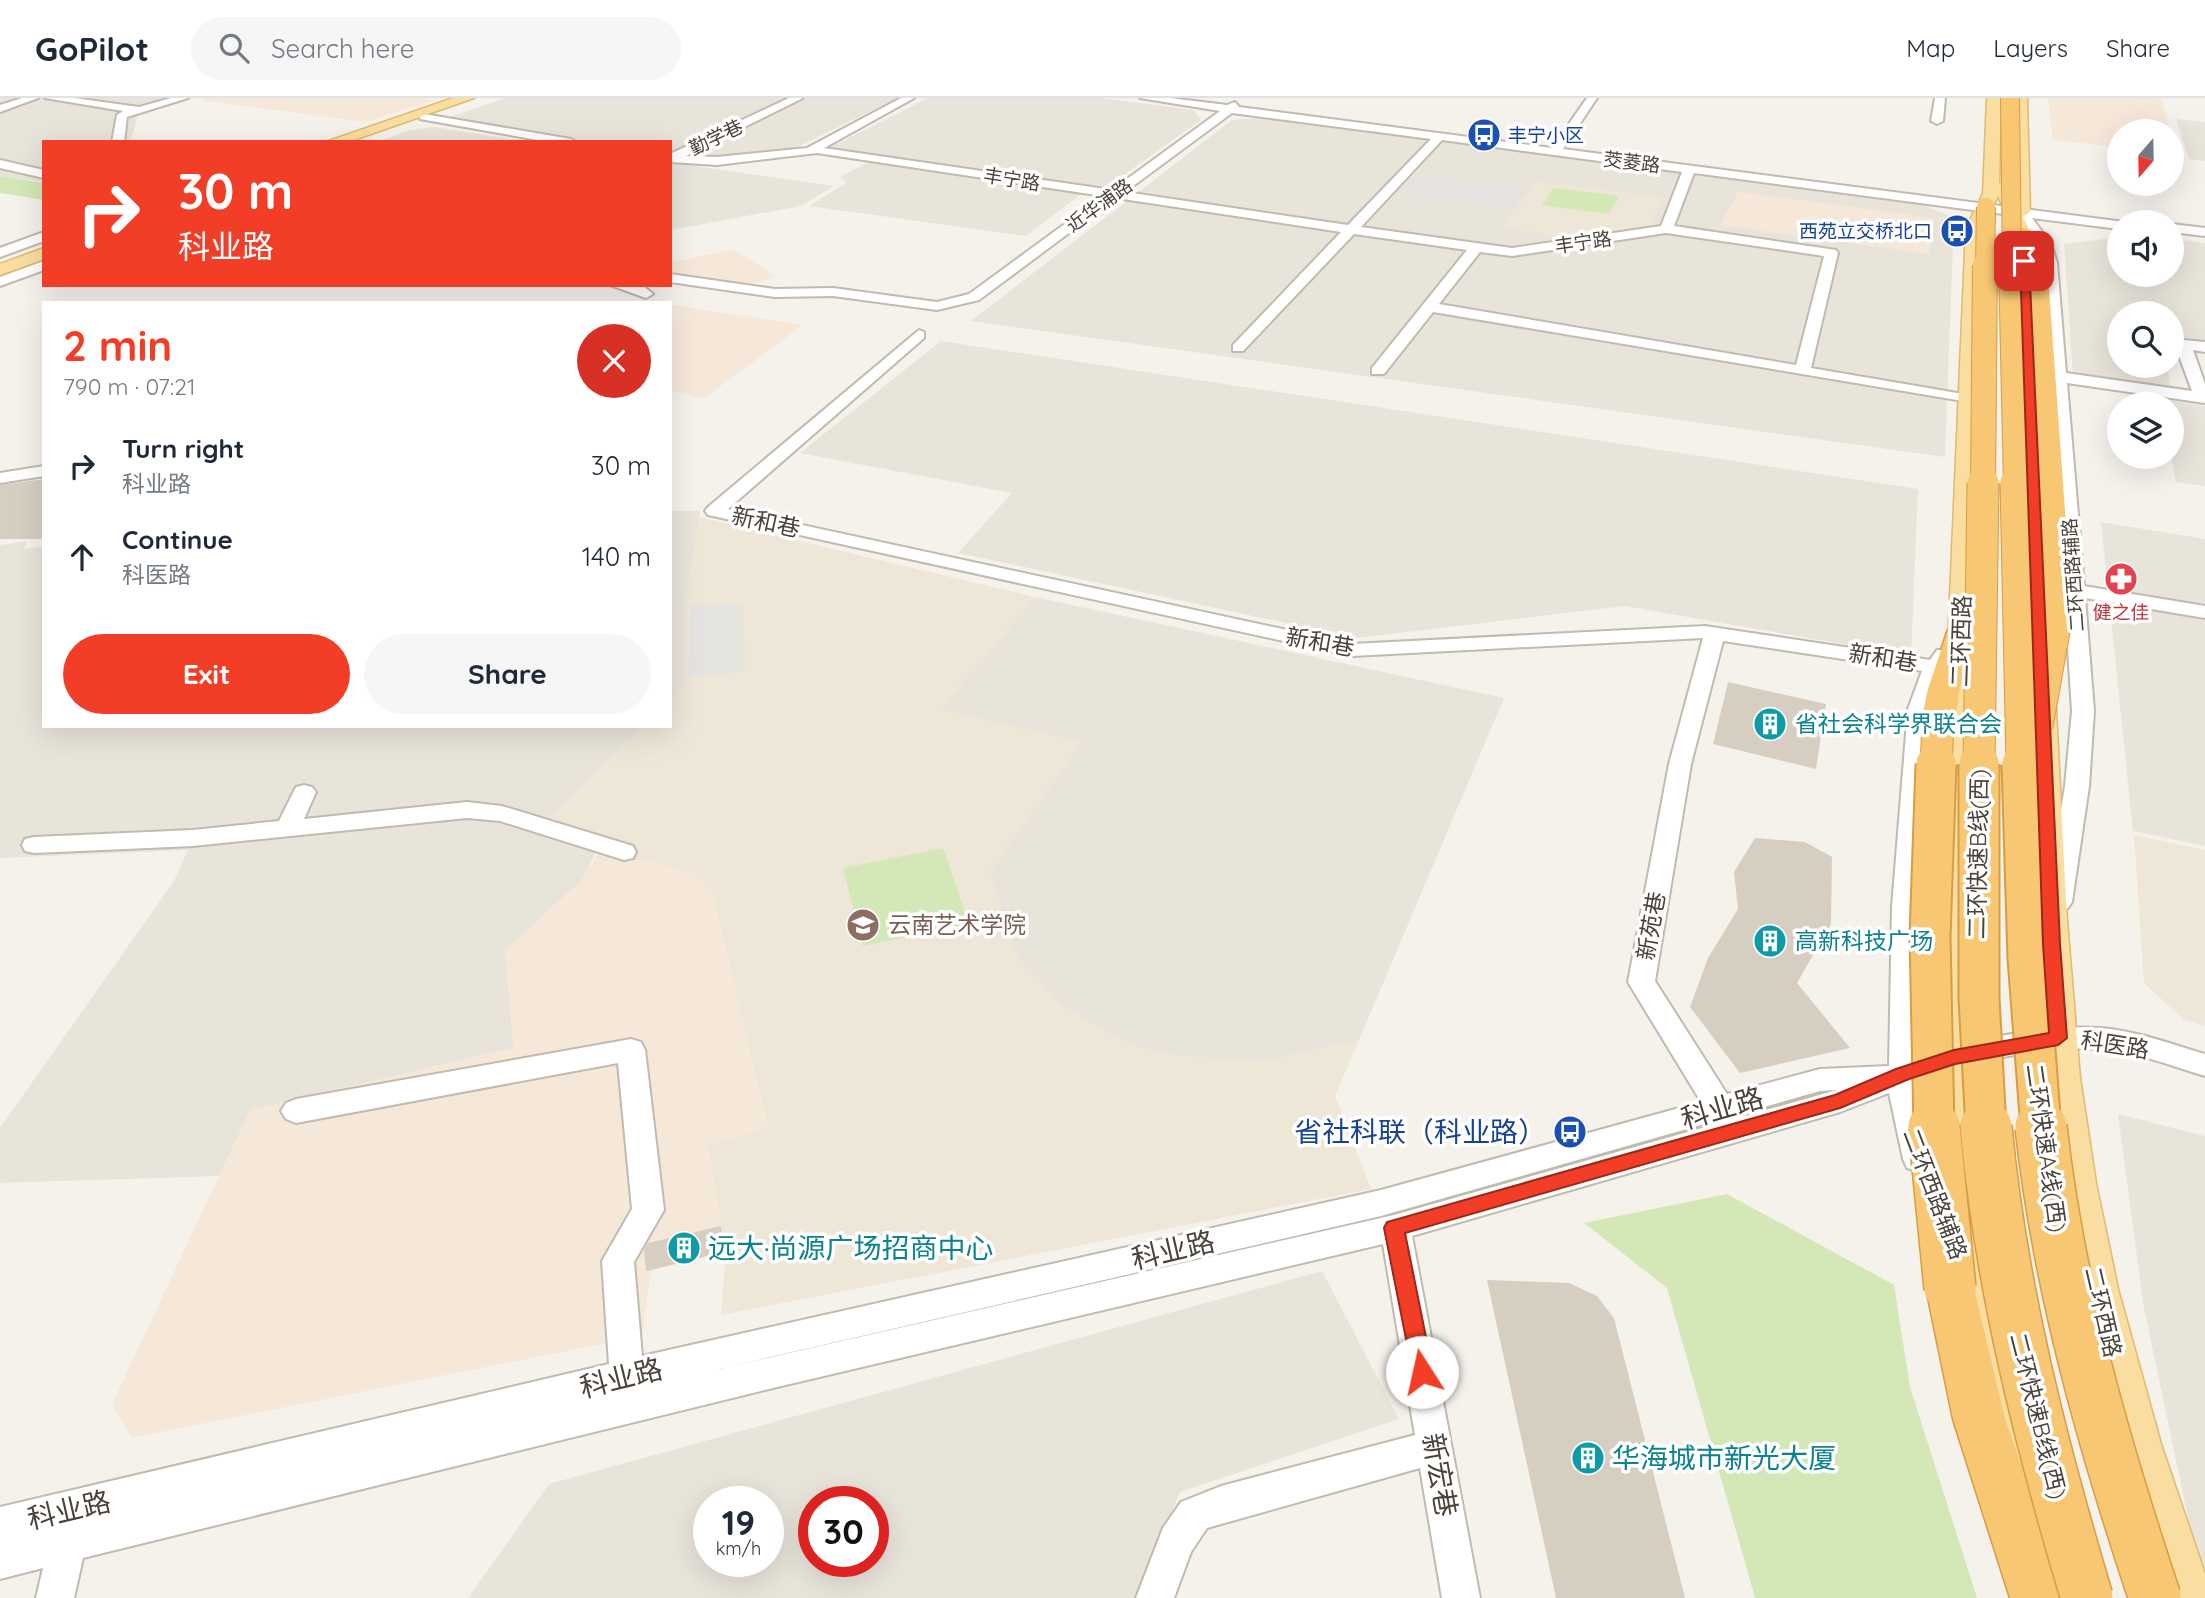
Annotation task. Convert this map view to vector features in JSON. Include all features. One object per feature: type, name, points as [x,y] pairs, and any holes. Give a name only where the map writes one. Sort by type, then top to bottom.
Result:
[{"type":"highway","name":"二环快速B线(西)","points":[[1992,98],[1977,925],[1981,1064],[1995,1208],[2012,1309],[2051,1472],[2087,1598]]},
{"type":"highway","name":"二环快速A线(西)","points":[[2008,98],[2024,813],[2045,1040],[2047,1174],[2074,1322],[2114,1474],[2155,1598]]},
{"type":"highway","points":[[1998,209],[2037,258],[2056,601],[2052,646],[2027,777],[2024,813]]},
{"type":"highway","points":[[1962,632],[1943,692],[1938,724],[1927,993],[1930,1098],[1937,1194],[1962,1355],[2000,1487],[2039,1598]]},
{"type":"main road","points":[[338,140],[467,98]]},
{"type":"main road","points":[[353,140],[481,98]]},
{"type":"main road","points":[[1979,98],[1998,209]]},
{"type":"main road","name":"二环西路","points":[[1992,98],[2051,944],[2045,1040],[2094,1279],[2134,1435],[2189,1598]]},
{"type":"main road","name":"二环西路","points":[[2008,98],[1998,209],[1969,400],[1952,965],[1954,1057],[1961,1152],[1981,1302],[2017,1466],[2054,1598]]},
{"type":"main road","points":[[1998,209],[2020,98]]},
{"type":"main road","points":[[0,264],[42,251]]},
{"type":"main road","points":[[0,270],[42,251]]},
{"type":"street","points":[[0,108],[33,98]]},
{"type":"street","points":[[50,98],[139,110]]},
{"type":"street","points":[[118,140],[120,117],[183,98]]},
{"type":"street","name":"勤学巷","points":[[672,158],[798,98]]},
{"type":"street","points":[[811,150],[909,98]]},
{"type":"street","name":"茭菱路","points":[[1145,98],[1232,107],[2107,223]]},
{"type":"street","name":"茭菱路","points":[[1175,98],[1689,170],[1998,209],[2107,220]]},
{"type":"street","name":"近华浦路","points":[[672,278],[775,293],[833,292],[918,304],[951,305],[974,297],[1244,98]]},
{"type":"street","points":[[1556,150],[1592,98]]},
{"type":"street","points":[[1937,121],[1940,98]]},
{"type":"street","points":[[424,117],[559,140]]},
{"type":"street","points":[[1238,348],[1439,137]]},
{"type":"street","name":"丰宁路","points":[[672,158],[718,161],[811,150],[1512,252],[1666,229],[1831,253],[1802,371]]},
{"type":"street","points":[[0,164],[42,174]]},
{"type":"street","points":[[1666,229],[1689,170]]},
{"type":"street","name":"二环西路辅路","points":[[1998,209],[2039,235],[2049,258],[2083,696],[2082,737],[2071,829],[2051,944]]},
{"type":"street","points":[[2184,231],[2205,234]]},
{"type":"street","points":[[0,253],[42,237]]},
{"type":"street","points":[[1378,371],[1476,248]]},
{"type":"street","points":[[0,282],[42,266]]},
{"type":"street","points":[[628,287],[640,289],[646,294]]},
{"type":"street","points":[[1428,307],[1969,400]]},
{"type":"street","name":"新和巷","points":[[919,335],[714,511],[1352,650],[1715,633],[1936,667]]},
{"type":"street","points":[[2059,377],[2203,398],[2183,345],[2205,347]]},
{"type":"street","points":[[0,478],[42,471]]},
{"type":"street","points":[[2075,591],[2205,612]]},
{"type":"street","name":"二环西路辅路","points":[[1962,632],[1936,667],[1924,691],[1917,719],[1905,907],[1902,1074],[1905,1108],[1919,1163],[1954,1250],[1981,1302]]},
{"type":"street","name":"新苑巷","points":[[1715,633],[1681,764],[1641,982],[1721,1109]]},
{"type":"street","points":[[288,828],[304,792]]},
{"type":"street","points":[[34,845],[182,838],[467,810],[502,814],[624,852]]},
{"type":"street","name":"科医路","points":[[1902,1074],[1954,1057],[2045,1040],[2127,1043],[2205,1065]]},
{"type":"street","points":[[296,1111],[631,1050],[648,1210],[618,1261],[627,1377]]},
{"type":"street","name":"科业路","points":[[0,1525],[1381,1203],[1821,1080],[1902,1074]]},
{"type":"street","name":"科业路","points":[[0,1560],[773,1372],[1394,1228],[1840,1101],[1902,1074]]},
{"type":"street","name":"新宏巷","points":[[1394,1228],[1400,1247],[1461,1598]]},
{"type":"street","points":[[1155,1598],[1176,1541],[1194,1514],[1221,1504],[1435,1447]]},
{"type":"street","points":[[55,1598],[67,1544]]},
{"type":"shaded area","points":[[0,98],[192,98],[138,116],[131,140],[42,140],[42,182],[0,176]]},
{"type":"shaded area","points":[[506,98],[897,98],[796,148],[708,161],[672,155],[672,140],[582,140],[449,117]]},
{"type":"shaded area","points":[[928,98],[1100,98],[1194,110],[1201,120],[1104,189],[829,148]]},
{"type":"shaded area","points":[[2048,98],[2161,98],[2167,119],[2107,119],[2107,146],[2053,140]]},
{"type":"shaded area","points":[[200,100],[435,100],[365,122]]},
{"type":"shaded area","name":"丰宁小区","points":[[1273,117],[1919,203],[1954,218],[1945,457],[971,321],[1232,120]]},
{"type":"shaded area","points":[[2184,120],[2205,122],[2205,161],[2189,159],[2184,144]]},
{"type":"shaded area","points":[[434,127],[517,140],[383,140],[410,130]]},
{"type":"shaded area","points":[[871,161],[1081,194],[1026,236],[809,206],[846,183],[840,177]]},
{"type":"shaded area","points":[[672,163],[834,186],[801,206],[672,230]]},
{"type":"shaded area","points":[[1418,175],[1528,190],[1514,209],[1401,193]]},
{"type":"shaded area","points":[[1536,181],[1662,197],[1650,227],[1561,237],[1502,227]]},
{"type":"shaded area","points":[[1738,192],[1934,218],[1929,254],[1720,225]]},
{"type":"shaded area","points":[[2107,239],[2107,287],[2184,287],[2184,240],[2205,243],[2205,343],[2184,340],[2184,301],[2107,301],[2107,378],[2169,378],[2170,391],[2073,376],[2064,244]]},
{"type":"shaded area","points":[[733,249],[778,277],[743,286],[685,278],[672,270],[672,263]]},
{"type":"shaded area","points":[[672,305],[803,325],[703,399],[672,391]]},
{"type":"shaded area","points":[[941,341],[1918,489],[1911,656],[1625,606],[1357,638],[958,553],[1012,493],[800,453]]},
{"type":"shaded area","points":[[2184,403],[2205,406],[2205,486],[2176,482],[2173,469],[2184,469]]},
{"type":"shaded area","points":[[672,511],[700,511],[685,611],[685,686],[672,698]]},
{"type":"shaded area","name":"云南艺术学院","points":[[699,517],[1035,597],[941,709],[1082,742],[990,873],[1017,957],[1062,1006],[1130,1045],[1172,1055],[1261,1062],[1359,1040],[1335,1096],[1371,1189],[721,1315],[726,1252],[707,1145],[768,1128],[712,892],[692,873],[649,862],[614,857],[595,859],[603,839],[549,819],[642,728],[672,728],[672,698],[685,686],[685,611]]},
{"type":"shaded area","points":[[2101,522],[2205,539],[2205,846],[2133,831]]},
{"type":"shaded area","points":[[27,541],[24,549],[42,546],[42,728],[642,728],[550,818],[603,839],[582,880],[505,951],[514,1048],[250,1110],[221,1176],[0,1183],[0,1128],[174,881],[188,850],[0,858],[0,545]]},
{"type":"shaded area","points":[[1035,597],[1504,698],[1359,1040],[1261,1062],[1172,1055],[1130,1045],[1062,1006],[1017,957],[989,873],[1082,742],[940,710]]},
{"type":"shaded area","points":[[743,604],[745,671],[688,677],[691,605]]},
{"type":"shaded area","points":[[2134,835],[2205,850],[2205,1026],[2184,1020],[2144,983]]},
{"type":"shaded area","points":[[614,857],[649,862],[692,873],[712,892],[768,1129],[707,1145],[726,1252],[651,1271],[642,1336],[131,1438],[112,1404],[250,1110],[514,1048],[505,951],[582,880],[595,859]]},
{"type":"shaded area","points":[[2118,1114],[2205,1136],[2205,1578],[2199,1570],[2143,1303]]},
{"type":"shaded area","points":[[1322,1271],[1399,1419],[1180,1492],[1135,1598],[468,1598],[549,1484]]},
{"type":"green space","points":[[0,176],[42,183],[42,200],[0,193]]},
{"type":"green space","points":[[1554,188],[1619,196],[1609,214],[1542,205]]},
{"type":"green space","points":[[943,848],[969,924],[863,946],[843,868]]},
{"type":"green space","points":[[1727,1194],[1894,1285],[1910,1387],[1977,1598],[1755,1598],[1667,1288],[1584,1223]]},
{"type":"building","points":[[42,479],[42,539],[0,539],[0,485]]},
{"type":"building","name":"省社会科学界联合会","points":[[1728,682],[1826,704],[1816,769],[1713,744]]},
{"type":"building","name":"高新科技广场","points":[[1755,838],[1805,842],[1832,857],[1831,924],[1797,983],[1850,1048],[1740,1073],[1690,1007],[1708,958],[1738,909],[1734,872]]},
{"type":"building","name":"远大·尚源广场招商中心","points":[[721,1226],[724,1252],[646,1271],[644,1250],[648,1243]]},
{"type":"building","name":"华海城市新光大厦","points":[[1487,1280],[1569,1283],[1597,1296],[1614,1318],[1685,1598],[1556,1598]]},
{"type":"place","name":"丰宁小区","points":[[1484,135]]},
{"type":"place","name":"西苑立交桥北口","points":[[1957,231]]},
{"type":"place","name":"健之佳","points":[[2121,579]]},
{"type":"place","name":"省社会科学界联合会","points":[[1770,724]]},
{"type":"place","name":"云南艺术学院","points":[[863,925]]},
{"type":"place","name":"高新科技广场","points":[[1770,941]]},
{"type":"place","name":"省社科联（科业路）","points":[[1570,1132]]},
{"type":"place","name":"远大·尚源广场招商中心","points":[[684,1248]]},
{"type":"place","name":"华海城市新光大厦","points":[[1588,1458]]},
{"type":"route","points":[[1422,1372],[1400,1247],[1394,1228],[1840,1101],[1902,1074],[1954,1057],[2058,1038],[2051,944],[2024,261]]}]
